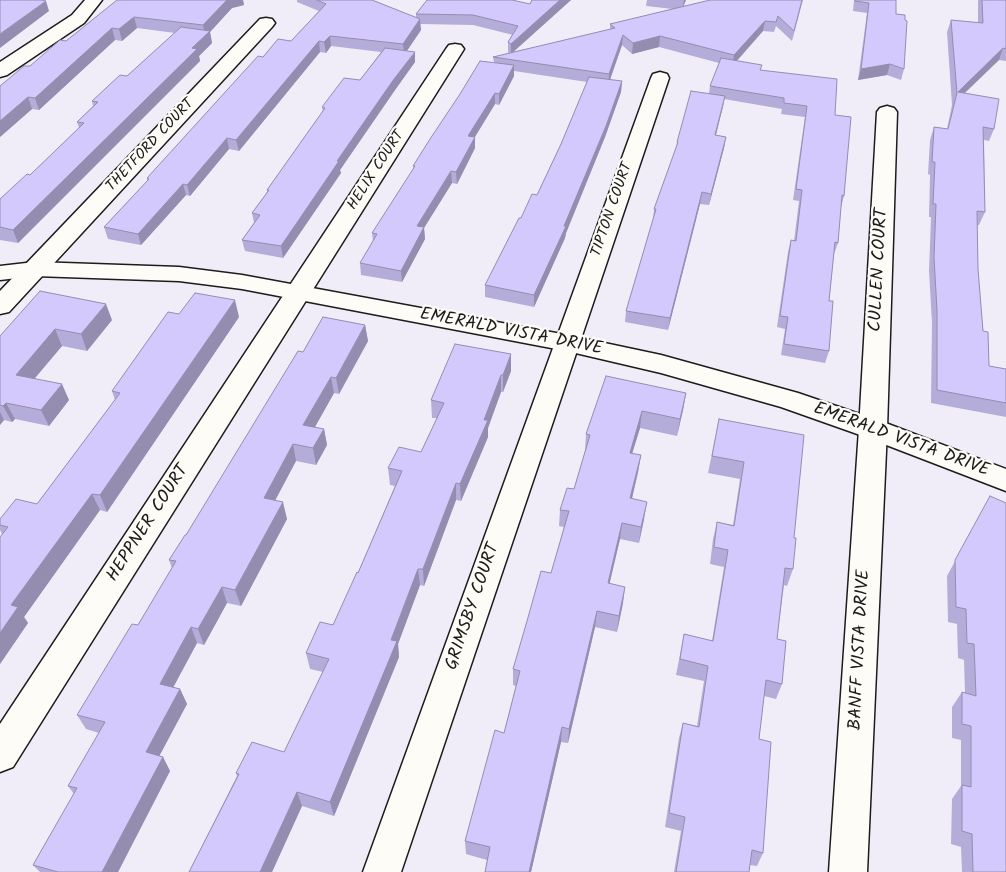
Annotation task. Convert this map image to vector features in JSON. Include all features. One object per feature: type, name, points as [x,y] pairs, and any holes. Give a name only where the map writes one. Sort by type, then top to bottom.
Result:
[{"type":"street","points":[[0,71],[78,19],[94,0]]},
{"type":"street","name":"THETFORD COURT","points":[[0,306],[266,23]]},
{"type":"street","name":"HELIX COURT","points":[[298,293],[455,49]]},
{"type":"street","name":"TIPTON COURT","points":[[567,343],[660,78]]},
{"type":"street","name":"CULLEN COURT","points":[[873,429],[887,112]]},
{"type":"street","name":"EMERALD VISTA DRIVE","points":[[0,273],[35,269],[179,274],[242,282],[567,343],[707,376],[789,400],[873,429],[1006,480]]},
{"type":"street","name":"HEPPNER COURT","points":[[0,756],[298,293]]},
{"type":"street","name":"GRIMSBY COURT","points":[[382,872],[567,343]]},
{"type":"street","name":"BANFF VISTA DRIVE","points":[[848,872],[873,429]]},
{"type":"building","points":[[0,0],[42,0],[46,1],[0,34]]},
{"type":"building","points":[[117,0],[227,0],[203,25],[134,17],[119,29],[112,28],[35,98],[28,97],[0,121],[0,86],[24,66],[30,66],[60,40],[66,41]]},
{"type":"building","points":[[317,0],[372,0],[420,19],[403,44],[330,36],[324,42],[319,41],[236,140],[227,138],[187,185],[183,184],[138,234],[104,227],[258,56],[263,57],[278,39],[291,41],[326,4]]},
{"type":"building","points":[[427,0],[512,0],[530,4],[532,0],[560,0],[511,44],[508,42],[518,26],[473,15],[416,14]]},
{"type":"building","points":[[710,0],[802,0],[794,31],[778,16],[776,22],[765,21],[734,55],[660,36],[633,43],[623,35],[609,74],[493,57],[615,28],[610,24]]},
{"type":"building","points":[[855,0],[896,0],[896,14],[905,15],[905,20],[907,21],[904,69],[890,64],[861,69],[869,3]]},
{"type":"building","points":[[982,0],[1006,0],[1006,49],[1003,48],[958,92],[999,99],[994,129],[983,127],[985,212],[977,211],[978,269],[983,331],[988,332],[989,366],[1006,369],[1006,403],[937,390],[937,310],[934,258],[936,204],[933,204],[935,162],[932,162],[934,127],[948,129],[957,93],[951,20],[983,23]]},
{"type":"building","points":[[181,27],[210,31],[192,48],[197,49],[13,230],[0,227],[0,199],[27,174],[30,175],[84,123],[77,122],[98,102],[92,101],[120,75],[127,76]]},
{"type":"building","points":[[385,48],[415,52],[337,161],[339,161],[281,246],[242,240],[260,215],[252,213],[325,108],[322,107],[344,78],[360,80]]},
{"type":"building","points":[[721,58],[762,65],[760,70],[837,79],[835,115],[851,117],[844,196],[842,195],[838,243],[835,242],[829,301],[833,301],[829,351],[784,344],[788,317],[780,316],[791,240],[796,241],[802,190],[796,189],[807,106],[784,103],[784,98],[710,86]]},
{"type":"building","points":[[480,61],[514,65],[499,94],[495,93],[468,136],[475,137],[456,172],[451,171],[417,226],[424,227],[401,271],[360,263],[377,234],[372,233]]},
{"type":"building","points":[[589,77],[622,81],[606,126],[564,226],[566,226],[534,295],[485,285],[532,194],[537,195]]},
{"type":"building","points":[[691,91],[725,96],[715,135],[726,137],[711,194],[702,192],[670,318],[626,311],[656,209],[654,209],[678,142]]},
{"type":"building","points":[[40,291],[106,304],[81,334],[55,329],[16,375],[62,384],[41,410],[6,403],[3,406],[0,405],[0,336]]},
{"type":"building","points":[[195,293],[235,300],[100,495],[92,494],[11,605],[18,607],[0,633],[0,537],[8,527],[0,525],[0,519],[16,499],[37,504],[120,393],[112,391],[168,312],[179,314]]},
{"type":"building","points":[[323,317],[365,325],[336,378],[331,377],[303,425],[324,429],[313,448],[293,444],[264,498],[283,502],[235,590],[222,587],[198,629],[191,627],[160,684],[180,689],[146,752],[163,757],[102,872],[58,872],[33,865],[77,788],[68,786],[105,722],[77,715],[132,624],[138,625],[176,561],[169,560],[298,351],[303,352]]},
{"type":"building","points":[[455,344],[511,354],[484,420],[488,420],[460,484],[456,483],[423,569],[418,569],[391,640],[397,641],[330,802],[297,792],[260,872],[189,872],[239,774],[236,773],[252,742],[284,752],[329,659],[306,653],[320,622],[333,625],[358,573],[402,471],[388,468],[399,447],[421,452],[444,403],[431,400]]},
{"type":"building","points":[[606,376],[686,393],[680,419],[642,411],[630,453],[641,455],[630,498],[647,502],[641,527],[622,523],[608,583],[625,587],[619,616],[597,611],[569,729],[562,727],[529,872],[485,872],[490,847],[465,841],[495,730],[504,733],[520,671],[513,669],[541,571],[551,573],[569,511],[560,510],[567,488],[574,489],[590,435],[586,434]]},
{"type":"building","points":[[719,419],[804,435],[794,538],[796,538],[793,569],[785,568],[777,639],[786,641],[782,684],[766,680],[759,739],[771,742],[763,853],[752,850],[749,872],[676,872],[685,817],[669,813],[683,723],[699,727],[708,666],[680,659],[684,634],[713,641],[728,550],[714,547],[717,522],[734,526],[744,462],[712,456]]},
{"type":"building","points":[[990,496],[1006,503],[1006,872],[973,872],[972,834],[962,831],[962,785],[971,787],[971,726],[962,724],[962,692],[976,696],[974,644],[967,643],[966,609],[956,607],[955,560]]}]
